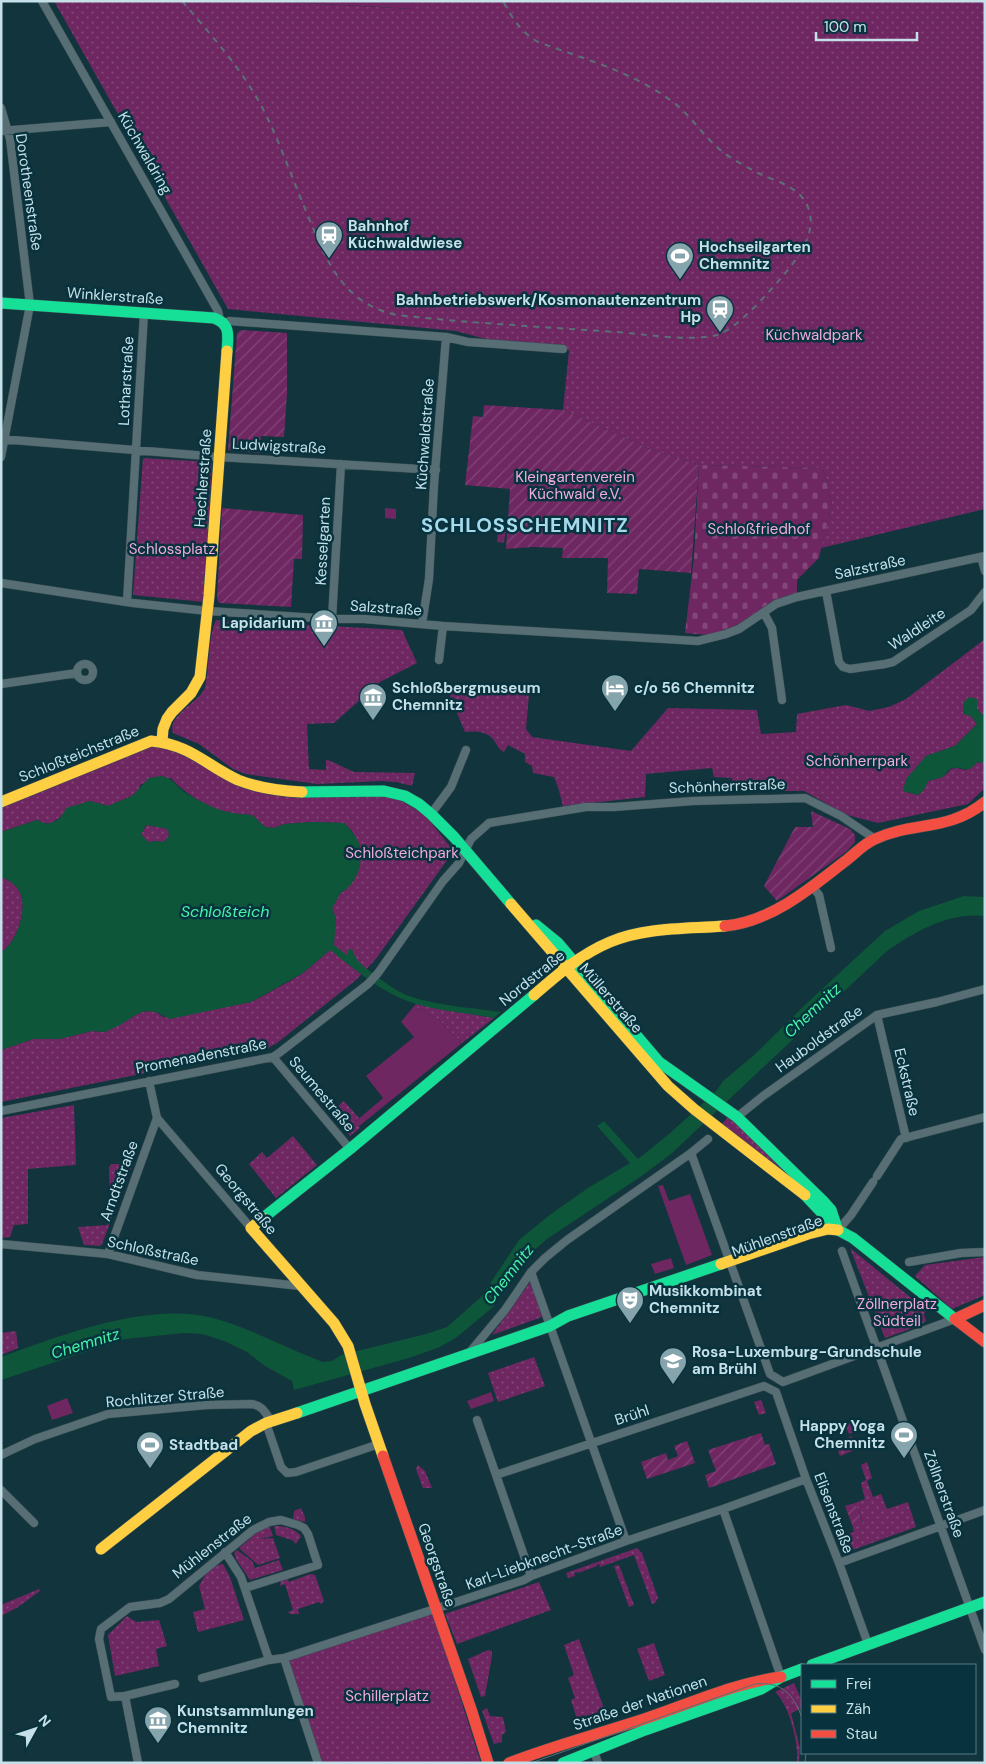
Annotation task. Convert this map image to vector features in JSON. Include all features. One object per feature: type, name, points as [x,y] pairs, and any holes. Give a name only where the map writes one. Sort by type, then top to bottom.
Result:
[{"type":"main road","name":"Winklerstraße","points":[[1,303],[209,317],[222,321]]},
{"type":"main road","name":"Hechlerstraße","points":[[162,741],[162,733],[169,714],[197,687],[199,682],[208,611],[228,340],[227,327],[222,321]]},
{"type":"main road","name":"Schloßteichstraße","points":[[1,802],[144,743],[169,741],[204,758],[223,772],[254,785],[318,793],[374,790],[404,796],[431,814],[466,850]]},
{"type":"main road","points":[[875,839],[945,823],[969,814],[985,802]]},
{"type":"main road","name":"Nordstraße","points":[[251,1228],[570,965],[612,941],[628,936],[652,932],[728,926],[755,920],[781,907],[875,839]]},
{"type":"main road","name":"Müllerstraße","points":[[466,850],[514,907],[659,1062],[725,1107],[737,1118],[823,1201],[831,1210],[838,1230]]},
{"type":"main road","name":"Müllerstraße","points":[[570,965],[660,1077],[691,1106],[803,1194],[838,1230],[853,1238],[985,1342]]},
{"type":"main road","name":"Georgstraße","points":[[251,1228],[334,1323],[348,1346],[379,1444],[488,1763]]},
{"type":"main road","name":"Mühlenstraße","points":[[101,1549],[251,1431],[268,1422],[550,1326],[568,1316],[731,1264],[813,1232],[828,1229],[838,1230]]},
{"type":"main road","points":[[955,1318],[985,1305]]},
{"type":"main road","points":[[815,1664],[985,1602]]},
{"type":"main road","name":"Straße der Nationen","points":[[563,1763],[596,1757],[633,1735],[762,1689],[781,1677],[801,1669]]},
{"type":"main road","name":"Straße der Nationen","points":[[509,1763],[600,1732],[642,1720],[751,1681],[781,1677]]},
{"type":"street","name":"Küchwaldring","points":[[42,1],[222,321]]},
{"type":"street","name":"Dorotheenstraße","points":[[1,108],[4,131],[10,139],[30,305],[1,456]]},
{"type":"street","points":[[4,131],[110,122]]},
{"type":"street","name":"Lotharstraße","points":[[136,450],[144,313]]},
{"type":"street","points":[[222,321],[446,336],[468,342],[563,349]]},
{"type":"street","name":"Küchwaldstraße","points":[[422,624],[429,579],[446,336]]},
{"type":"street","name":"Ludwigstraße","points":[[3,439],[219,457],[436,468]]},
{"type":"street","points":[[127,602],[136,450]]},
{"type":"street","name":"Kesselgarten","points":[[332,619],[341,464]]},
{"type":"street","points":[[983,556],[985,571]]},
{"type":"street","name":"Salzstraße","points":[[1,583],[127,602],[208,611],[332,619],[364,618],[443,626],[698,641],[739,629],[776,604],[797,596],[983,556]]},
{"type":"street","name":"Waldleite","points":[[826,591],[839,662],[843,667],[850,669],[885,664],[899,658],[971,610],[985,592]]},
{"type":"street","points":[[764,613],[772,628],[782,700]]},
{"type":"street","points":[[439,660],[443,626]]},
{"type":"street","points":[[1,684],[77,673]]},
{"type":"street","points":[[431,814],[451,787],[466,750]]},
{"type":"street","name":"Schönherrstraße","points":[[466,850],[471,839],[489,823],[586,807],[614,807],[693,801],[805,798],[841,816],[875,839]]},
{"type":"street","name":"Promenadenstraße","points":[[1,1111],[273,1057],[368,984],[378,973],[466,850]]},
{"type":"street","points":[[812,886],[819,895],[831,948]]},
{"type":"street","name":"Hauboldstraße","points":[[737,1118],[763,1096],[877,1015],[985,989]]},
{"type":"street","name":"Eckstraße","points":[[838,1230],[851,1215],[901,1139],[906,1138],[877,1015]]},
{"type":"street","name":"Seumestraße","points":[[273,1057],[350,1148]]},
{"type":"street","points":[[149,1081],[157,1118]]},
{"type":"street","points":[[691,1106],[686,1098],[692,1090],[698,1089]]},
{"type":"street","points":[[906,1138],[985,1117]]},
{"type":"street","name":"Georgstraße","points":[[157,1118],[251,1228]]},
{"type":"street","name":"Arndtstraße","points":[[108,1254],[157,1118]]},
{"type":"street","points":[[470,1352],[505,1310],[531,1272],[567,1240],[708,1139]]},
{"type":"street","points":[[691,1153],[770,1374],[783,1382],[955,1318]]},
{"type":"street","name":"Schloßstraße","points":[[1,1244],[108,1254],[197,1275],[300,1286]]},
{"type":"street","name":"Zöllnerstraße","points":[[842,1251],[985,1650]]},
{"type":"street","points":[[909,1262],[961,1253],[985,1252]]},
{"type":"street","points":[[531,1272],[626,1542]]},
{"type":"street","name":"Brühl","points":[[496,1475],[764,1386],[776,1392]]},
{"type":"street","name":"Elisenstraße","points":[[776,1392],[806,1479],[868,1644]]},
{"type":"street","name":"Rochlitzer Straße","points":[[1,1455],[35,1439],[108,1414],[207,1405],[251,1404],[263,1408],[268,1422]]},
{"type":"street","points":[[477,1420],[530,1576]]},
{"type":"street","points":[[268,1422],[281,1467],[287,1473],[296,1472],[379,1444]]},
{"type":"street","name":"Karl-Liebknecht-Straße","points":[[202,1678],[269,1660],[284,1658],[436,1609],[524,1580],[530,1576],[806,1479]]},
{"type":"street","points":[[1,1490],[34,1523]]},
{"type":"street","points":[[723,1509],[781,1677]]},
{"type":"street","points":[[839,1563],[985,1510]]},
{"type":"street","name":"Mühlenstraße","points":[[125,1696],[111,1697],[99,1639],[100,1629],[130,1607],[160,1603],[168,1599],[261,1525],[281,1520],[304,1528],[308,1534],[318,1565],[246,1588]]},
{"type":"street","points":[[225,1552],[235,1566],[246,1588],[269,1660]]},
{"type":"street","points":[[284,1658],[318,1763]]},
{"type":"street","points":[[138,1763],[125,1696],[175,1684]]},
{"type":"green space","name":"Küchwaldpark","points":[[54,1],[273,1],[412,9],[413,1],[985,1],[985,509],[821,548],[832,503],[823,468],[699,465],[648,448],[563,410],[569,351],[564,346],[497,342],[456,331],[228,309]]},
{"type":"green space","points":[[273,1],[413,1],[413,9]]},
{"type":"green space","points":[[241,330],[287,333],[287,393],[284,437],[261,436],[259,453],[228,450],[237,333]]},
{"type":"green space","name":"Kleingartenverein Küchwald e.V.","points":[[484,405],[563,410],[648,448],[699,465],[691,573],[639,569],[637,594],[607,593],[608,558],[562,558],[563,548],[533,547],[506,549],[510,489],[465,485],[473,416],[483,417]]},
{"type":"green space","name":"Schlossplatz","points":[[143,458],[212,462],[204,602],[133,595]]},
{"type":"green space","name":"Schloßfriedhof","points":[[699,465],[823,468],[832,503],[819,558],[797,580],[797,594],[776,601],[731,629],[708,635],[685,633],[694,557]]},
{"type":"green space","points":[[222,508],[303,515],[302,559],[294,559],[291,607],[219,603],[217,598]]},
{"type":"green space","points":[[385,508],[396,509],[396,519],[385,518]]},
{"type":"green space","points":[[498,527],[506,528],[504,543],[497,542]]},
{"type":"green space","points":[[216,620],[402,630],[417,663],[380,682],[334,723],[307,724],[309,769],[326,770],[326,760],[328,760],[354,772],[415,773],[412,786],[381,781],[317,784],[246,774],[233,769],[199,744],[173,733],[172,727],[178,715],[205,688],[211,640]]},
{"type":"green space","name":"Schönherrpark","points":[[985,639],[985,717],[977,709],[971,716],[977,724],[955,746],[926,756],[903,791],[918,795],[928,781],[944,776],[952,769],[966,770],[976,763],[985,762],[985,788],[968,804],[878,823],[847,815],[804,791],[733,791],[732,778],[714,777],[712,768],[646,774],[645,797],[563,806],[554,777],[533,773],[532,766],[525,762],[525,754],[508,745],[504,752],[490,736],[483,733],[465,732],[445,684],[529,694],[526,729],[532,737],[631,751],[668,708],[757,710],[761,734],[796,732],[797,714],[846,705],[869,711],[889,707],[906,699]]},
{"type":"green space","name":"Schloßteichpark","points":[[159,740],[253,786],[394,797],[424,814],[453,852],[375,960],[356,980],[277,1043],[266,1049],[1,1102],[1,1050],[33,1039],[59,1039],[92,1031],[105,1032],[139,1013],[147,1011],[156,1012],[163,1017],[251,1002],[303,973],[330,950],[336,918],[332,909],[337,897],[347,889],[360,846],[352,831],[344,823],[313,822],[285,824],[274,828],[265,827],[252,815],[232,814],[207,805],[187,793],[171,778],[141,784],[138,791],[132,796],[108,806],[90,801],[71,810],[52,823],[37,820],[1,832],[1,804]]},
{"type":"green space","points":[[811,811],[850,829],[855,835],[855,842],[847,851],[777,901],[764,886],[795,827],[813,827]]},
{"type":"green space","points":[[147,825],[168,829],[169,836],[164,842],[148,842],[141,834]]},
{"type":"green space","points":[[1,877],[18,889],[21,895],[23,910],[16,935],[1,952]]},
{"type":"green space","points":[[416,1004],[494,1018],[462,1043],[438,1019],[414,1006]]},
{"type":"green space","points":[[414,1006],[438,1019],[462,1043],[358,1127],[355,1122],[383,1098],[366,1076],[414,1037],[401,1022]]},
{"type":"green space","points":[[344,1101],[359,1118],[355,1122],[360,1128],[350,1136],[335,1117],[337,1114],[335,1111],[331,1112]]},
{"type":"green space","points":[[74,1105],[76,1165],[28,1169],[28,1224],[14,1225],[10,1237],[1,1238],[1,1118]]},
{"type":"green space","points":[[729,1116],[817,1199],[721,1125]]},
{"type":"green space","points":[[293,1136],[317,1165],[276,1198],[249,1164],[262,1152],[267,1158]]},
{"type":"green space","points":[[111,1164],[132,1164],[130,1171],[127,1169],[125,1173],[128,1175],[102,1244],[100,1246],[84,1245],[78,1227],[107,1225],[107,1206],[110,1205],[109,1167]]},
{"type":"green space","points":[[663,1185],[669,1201],[690,1194],[712,1255],[686,1265],[658,1186]]},
{"type":"green space","name":"Zöllnerplatz Südteil","points":[[850,1248],[926,1310],[924,1314],[926,1321],[919,1326],[885,1338]]},
{"type":"green space","points":[[985,1257],[985,1295],[952,1309],[915,1276],[925,1265]]},
{"type":"green space","points":[[671,1258],[674,1268],[655,1274],[651,1264]]},
{"type":"green space","points":[[531,1281],[542,1317],[492,1335]]},
{"type":"green space","points":[[16,1331],[18,1348],[1,1355],[1,1333]]},
{"type":"green space","points":[[534,1357],[545,1386],[498,1402],[488,1373]]},
{"type":"green space","points":[[491,1392],[494,1401],[471,1409],[467,1401]]},
{"type":"green space","points":[[67,1398],[73,1413],[52,1420],[47,1406]]},
{"type":"green space","points":[[761,1400],[766,1413],[759,1415],[754,1402]]},
{"type":"green space","points":[[852,1422],[856,1431],[849,1434],[846,1427],[840,1429],[839,1425]]},
{"type":"green space","points":[[761,1433],[765,1445],[769,1444],[776,1464],[709,1488],[705,1475],[716,1471],[708,1450]]},
{"type":"green space","points":[[852,1436],[857,1449],[840,1456],[835,1443]]},
{"type":"green space","points":[[687,1441],[695,1463],[647,1479],[641,1462],[666,1453],[668,1460],[678,1456],[674,1446]]},
{"type":"green space","points":[[867,1462],[872,1478],[867,1481],[873,1497],[881,1494],[887,1509],[908,1502],[916,1527],[847,1552],[842,1536],[854,1532],[853,1527],[863,1522],[855,1503],[865,1499],[861,1483],[866,1480],[861,1465]]},
{"type":"green space","points":[[418,1465],[425,1471],[432,1488],[423,1488],[416,1469]]},
{"type":"green space","points":[[855,1503],[863,1523],[853,1527],[845,1506]]},
{"type":"green space","points":[[301,1508],[305,1522],[293,1519],[294,1511]]},
{"type":"green space","points":[[269,1525],[273,1536],[260,1539],[273,1538],[280,1558],[258,1565],[239,1548],[250,1539],[249,1537]]},
{"type":"green space","points":[[274,1526],[289,1528],[301,1536],[296,1544],[292,1540],[276,1535]]},
{"type":"green space","points":[[637,1548],[642,1553],[658,1598],[655,1603],[652,1604],[634,1555],[600,1567],[599,1564],[574,1573],[575,1576],[568,1578],[566,1573]]},
{"type":"green space","points":[[237,1550],[252,1561],[255,1568],[279,1560],[283,1570],[250,1580],[236,1559],[234,1553]]},
{"type":"green space","points":[[223,1564],[230,1577],[244,1620],[198,1632],[193,1612],[205,1609],[199,1586],[211,1569]]},
{"type":"green space","points":[[619,1565],[634,1605],[629,1607],[614,1566]]},
{"type":"green space","points":[[310,1574],[315,1575],[324,1601],[321,1604],[319,1602],[298,1609],[299,1614],[290,1614],[288,1612],[293,1610],[285,1584],[280,1586],[281,1580],[287,1577],[289,1582]]},
{"type":"green space","points":[[539,1582],[551,1610],[457,1644],[445,1614]]},
{"type":"green space","points":[[39,1589],[40,1591],[18,1607],[1,1616],[1,1605]]},
{"type":"green space","name":"Schillerplatz","points":[[433,1612],[481,1763],[320,1763],[287,1659]]},
{"type":"green space","points":[[127,1616],[136,1622],[159,1620],[167,1646],[156,1649],[159,1666],[115,1676],[108,1635]]},
{"type":"green space","points":[[579,1639],[606,1714],[597,1717],[596,1713],[577,1719],[571,1700],[575,1698],[568,1678],[574,1675],[564,1645]]},
{"type":"green space","points":[[654,1643],[665,1675],[649,1681],[637,1649]]},
{"type":"green space","points":[[488,1650],[492,1651],[492,1656],[485,1696],[481,1697],[468,1659]]},
{"type":"green space","points":[[794,1683],[801,1699],[801,1709],[791,1713],[800,1748],[799,1763],[797,1763],[795,1735],[789,1715],[785,1705],[775,1692]]},
{"type":"green space","points":[[487,1708],[490,1716],[503,1717],[506,1732],[502,1735],[502,1742],[494,1744],[482,1711]]},
{"type":"water","points":[[969,697],[977,699],[977,709],[985,717],[985,762],[976,763],[970,769],[950,769],[944,776],[928,781],[924,790],[918,795],[903,791],[906,779],[926,756],[955,746],[977,724],[971,716],[963,714],[963,703]]},
{"type":"water","name":"Schloßteich","points":[[166,777],[186,793],[202,802],[225,811],[252,815],[265,827],[274,828],[285,824],[313,822],[344,823],[359,843],[361,859],[355,879],[351,885],[341,892],[332,909],[336,918],[334,945],[348,956],[348,950],[352,949],[358,961],[390,986],[406,995],[440,1004],[501,1012],[494,1018],[423,1006],[411,1002],[382,988],[330,950],[303,973],[251,1002],[170,1019],[156,1012],[147,1011],[139,1013],[105,1032],[92,1031],[59,1039],[33,1039],[1,1050],[1,952],[16,935],[23,910],[21,895],[16,886],[1,877],[1,832],[37,820],[46,823],[54,822],[58,820],[66,808],[90,801],[108,806],[132,796],[149,778]],"holes":[[[146,825],[168,829],[169,836],[164,842],[148,842],[141,834]]]},
{"type":"water","name":"Chemnitz","points":[[964,896],[985,897],[985,916],[959,917],[933,924],[887,951],[671,1154],[547,1239],[532,1252],[493,1307],[457,1337],[440,1347],[409,1358],[294,1390],[292,1381],[265,1366],[247,1352],[224,1341],[202,1334],[184,1333],[125,1339],[1,1380],[1,1357],[50,1339],[134,1317],[188,1314],[213,1318],[241,1327],[323,1362],[332,1361],[341,1355],[447,1327],[481,1297],[519,1240],[551,1214],[588,1188],[630,1163],[597,1126],[604,1121],[638,1159],[690,1115],[717,1090],[723,1081],[753,1056],[885,931],[919,911]]},
{"type":"tram line","points":[[531,1763],[755,1684],[773,1685],[786,1691],[791,1696],[801,1715]]},
{"type":"tram line","points":[[805,1763],[806,1754]]},
{"type":"railway","points":[[182,1],[225,52],[254,93],[275,135],[324,253],[348,289],[365,303],[397,315],[667,337],[706,337],[717,335],[733,326],[768,293],[804,247],[808,238],[811,219],[806,202],[788,186],[758,173],[722,152],[678,106],[646,85],[611,68],[538,42],[518,24],[503,1]]},
{"type":"traffic: fast","points":[[1,303],[214,318],[226,327],[228,336],[227,351]]},
{"type":"traffic: fast","points":[[302,792],[384,791],[405,796],[431,814],[454,837],[511,904]]},
{"type":"traffic: fast","points":[[536,925],[558,943],[659,1062],[737,1117],[823,1201],[831,1210],[837,1228]]},
{"type":"traffic: fast","points":[[263,1218],[350,1149],[534,995]]},
{"type":"traffic: fast","points":[[805,1195],[838,1230],[853,1238],[955,1319]]},
{"type":"traffic: fast","points":[[297,1413],[550,1326],[568,1316],[721,1264]]},
{"type":"traffic: fast","points":[[815,1664],[985,1602]]},
{"type":"traffic: fast","points":[[563,1763],[645,1730],[761,1689],[781,1677],[801,1669]]},
{"type":"traffic: slow","points":[[162,741],[163,729],[167,719],[191,693],[200,677],[209,596],[227,351]]},
{"type":"traffic: slow","points":[[1,802],[151,741],[165,743],[187,751],[226,774],[246,783],[270,789],[302,792]]},
{"type":"traffic: slow","points":[[511,904],[668,1086],[694,1109],[805,1195]]},
{"type":"traffic: slow","points":[[534,995],[579,959],[599,947],[623,937],[652,931],[725,926]]},
{"type":"traffic: slow","points":[[263,1218],[251,1228],[334,1323],[348,1346],[383,1456]]},
{"type":"traffic: slow","points":[[721,1264],[808,1234],[828,1229],[838,1230]]},
{"type":"traffic: slow","points":[[101,1549],[251,1431],[266,1423],[297,1413]]},
{"type":"traffic: jam","points":[[725,926],[758,918],[789,903],[875,839],[889,833],[958,818],[985,802]]},
{"type":"traffic: jam","points":[[985,1305],[955,1319],[985,1342]]},
{"type":"traffic: jam","points":[[383,1456],[488,1763]]},
{"type":"traffic: jam","points":[[509,1763],[544,1750],[650,1717],[731,1688],[781,1677]]},
{"type":"place","name":"Bahnhof Küchwaldwiese","points":[[329,259]]},
{"type":"place","name":"Hochseilgarten Chemnitz","points":[[680,280]]},
{"type":"place","name":"Bahnbetriebswerk/Kosmonautenzentrum Hp","points":[[720,333]]},
{"type":"place","name":"Lapidarium","points":[[324,647]]},
{"type":"place","name":"c/o 56 Chemnitz","points":[[615,712]]},
{"type":"place","name":"Schloßbergmuseum Chemnitz","points":[[373,721]]},
{"type":"place","name":"Musikkombinat Chemnitz","points":[[630,1324]]},
{"type":"place","name":"Rosa-Luxemburg-Grundschule am Brühl","points":[[673,1385]]},
{"type":"place","name":"Happy Yoga Chemnitz","points":[[904,1459]]},
{"type":"place","name":"Stadtbad","points":[[150,1469]]},
{"type":"place","name":"Kunstsammlungen Chemnitz","points":[[158,1744]]},
{"type":"district","name":"SCHLOSSCHEMNITZ","points":[[525,525]]}]
